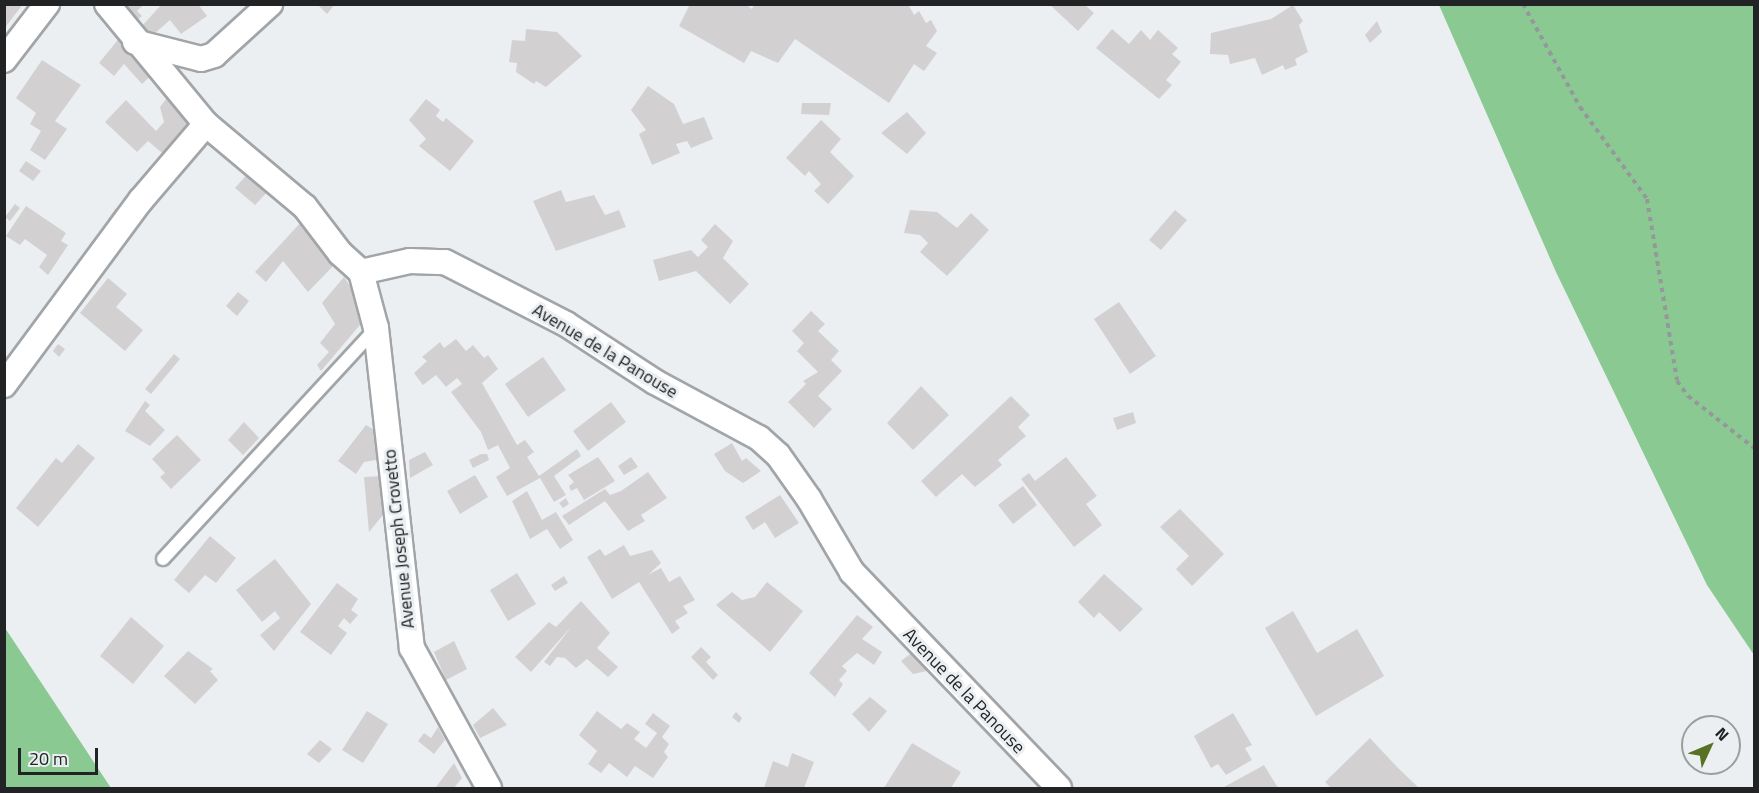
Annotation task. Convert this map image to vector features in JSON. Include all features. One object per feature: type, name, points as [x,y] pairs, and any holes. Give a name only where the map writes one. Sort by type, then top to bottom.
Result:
[{"type":"street","points":[[4,60],[47,4]]},
{"type":"street","points":[[107,4],[135,42],[206,124],[305,207],[361,273]]},
{"type":"street","points":[[135,42],[201,59],[214,55],[270,4]]},
{"type":"street","points":[[4,385],[141,200],[206,124]]},
{"type":"street","name":"Avenue de la Panouse","points":[[361,273],[410,261],[445,262],[566,324],[655,382],[759,438],[778,455],[809,499],[852,572],[1059,789]]},
{"type":"street","name":"Avenue Joseph Crovetto","points":[[361,273],[376,328],[412,648],[489,789]]},
{"type":"lane","points":[[163,559],[376,328]]},
{"type":"path","points":[[1524,5],[1580,107],[1647,199],[1677,381],[1688,396],[1755,448]]},
{"type":"green space","points":[[1439,5],[1754,5],[1754,655],[1707,585],[1556,272]]},
{"type":"green space","points":[[5,628],[111,788],[5,788]]},
{"type":"building","points":[[4,4],[23,4],[4,29]]},
{"type":"building","points":[[119,4],[144,4],[137,11],[142,16],[134,22]]},
{"type":"building","points":[[162,4],[198,4],[207,16],[181,34],[170,20],[154,34],[141,27]]},
{"type":"building","points":[[317,4],[335,4],[327,14]]},
{"type":"building","points":[[690,4],[745,4],[752,9],[755,4],[908,4],[914,15],[919,11],[926,23],[931,20],[937,31],[926,46],[937,53],[924,71],[914,64],[889,103],[795,39],[778,63],[751,51],[744,63],[679,26]]},
{"type":"building","points":[[1049,4],[1084,4],[1094,13],[1078,31]]},
{"type":"building","points":[[1293,5],[1303,21],[1299,25],[1308,52],[1295,59],[1297,65],[1285,70],[1283,65],[1262,75],[1255,58],[1230,64],[1228,55],[1210,54],[1211,33],[1271,19]]},
{"type":"building","points":[[1377,21],[1382,32],[1370,43],[1365,35]]},
{"type":"building","points":[[526,29],[557,32],[582,56],[546,87],[536,81],[534,84],[516,72],[517,63],[509,62],[512,40],[525,41]]},
{"type":"building","points":[[1112,29],[1129,44],[1141,30],[1150,40],[1158,30],[1178,48],[1172,54],[1181,62],[1166,80],[1172,85],[1159,99],[1096,48]]},
{"type":"building","points":[[121,36],[153,74],[142,84],[124,64],[114,76],[99,63]]},
{"type":"building","points":[[42,60],[81,85],[55,121],[67,129],[45,160],[30,150],[41,131],[30,124],[36,113],[16,98]]},
{"type":"building","points":[[648,86],[674,104],[683,124],[704,117],[713,139],[691,148],[687,141],[676,144],[680,153],[652,165],[639,134],[646,130],[631,110]]},
{"type":"building","points":[[170,94],[196,121],[168,158],[148,141],[137,152],[105,122],[126,100],[156,131],[164,122],[160,107]]},
{"type":"building","points":[[426,99],[440,110],[436,116],[443,122],[446,118],[474,141],[450,171],[419,146],[426,139],[409,120]]},
{"type":"building","points":[[802,103],[831,103],[829,115],[801,114]]},
{"type":"building","points":[[907,112],[926,133],[907,154],[881,133]]},
{"type":"building","points":[[821,120],[841,139],[830,152],[854,176],[828,204],[814,191],[821,184],[809,171],[805,176],[786,158]]},
{"type":"building","points":[[26,161],[41,171],[33,181],[19,171]]},
{"type":"building","points":[[251,170],[271,188],[255,205],[235,188]]},
{"type":"building","points":[[561,190],[566,202],[594,195],[605,215],[619,210],[626,227],[556,251],[533,201]]},
{"type":"building","points":[[15,204],[20,208],[10,221],[5,217]]},
{"type":"building","points":[[26,206],[66,233],[61,241],[68,245],[48,275],[39,267],[47,255],[25,239],[20,245],[6,236]]},
{"type":"building","points":[[116,208],[123,213],[115,224],[108,219]]},
{"type":"building","points":[[910,210],[937,212],[957,228],[971,213],[989,230],[947,276],[920,252],[928,243],[920,235],[904,233]]},
{"type":"building","points":[[1175,210],[1187,220],[1161,250],[1149,240]]},
{"type":"building","points":[[303,220],[335,264],[308,292],[283,261],[266,282],[255,272]]},
{"type":"building","points":[[715,224],[733,241],[723,258],[749,284],[730,304],[696,271],[659,281],[653,260],[691,250],[698,257],[708,247],[701,240]]},
{"type":"building","points":[[344,277],[358,298],[365,319],[321,371],[317,365],[329,352],[320,343],[335,324],[322,303]]},
{"type":"building","points":[[108,278],[127,294],[116,307],[143,330],[125,351],[80,313]]},
{"type":"building","points":[[238,292],[249,301],[237,316],[226,306]]},
{"type":"building","points":[[1119,302],[1156,356],[1130,374],[1094,319]]},
{"type":"building","points":[[811,311],[825,324],[818,331],[839,351],[831,360],[842,371],[818,396],[832,409],[814,428],[788,402],[806,384],[803,381],[818,372],[797,351],[804,343],[792,331]]},
{"type":"building","points":[[456,339],[466,351],[473,345],[484,358],[488,355],[498,369],[482,383],[517,445],[525,440],[534,452],[527,457],[539,476],[577,449],[581,456],[554,476],[566,495],[554,502],[540,478],[507,496],[496,477],[510,468],[498,445],[488,450],[481,432],[451,392],[462,384],[457,378],[446,387],[436,375],[423,385],[414,373],[427,361],[422,357],[440,342],[444,348]]},
{"type":"building","points":[[58,344],[65,349],[59,357],[53,351]]},
{"type":"building","points":[[174,354],[180,359],[151,394],[145,389]]},
{"type":"building","points":[[543,357],[566,390],[528,417],[505,384]]},
{"type":"building","points":[[921,386],[949,415],[913,450],[887,423]]},
{"type":"building","points":[[1011,396],[1030,415],[1018,427],[1026,436],[998,460],[1002,465],[975,487],[962,474],[936,497],[921,481]]},
{"type":"building","points":[[145,401],[150,405],[145,411],[165,430],[150,446],[125,431]]},
{"type":"building","points":[[611,402],[626,422],[588,451],[573,431]]},
{"type":"building","points":[[1133,412],[1136,423],[1117,430],[1113,418]]},
{"type":"building","points":[[244,422],[259,438],[243,455],[228,440]]},
{"type":"building","points":[[366,425],[380,433],[382,459],[364,462],[356,474],[338,461]]},
{"type":"building","points":[[177,435],[201,460],[171,489],[160,477],[165,473],[152,459]]},
{"type":"building","points":[[732,443],[742,461],[746,458],[761,471],[743,483],[725,471],[714,454]]},
{"type":"building","points":[[78,444],[95,458],[38,527],[16,508],[56,458],[62,463]]},
{"type":"building","points":[[425,452],[433,465],[410,478],[409,460]]},
{"type":"building","points":[[481,454],[487,454],[489,460],[473,468],[469,460]]},
{"type":"building","points":[[598,457],[615,481],[584,500],[577,488],[571,491],[569,486],[574,482],[568,475]]},
{"type":"building","points":[[631,457],[638,467],[624,475],[618,466]]},
{"type":"building","points":[[1066,457],[1097,496],[1086,504],[1102,525],[1074,547],[1021,479],[1029,473],[1035,481]]},
{"type":"building","points":[[648,472],[667,498],[641,515],[645,521],[628,531],[605,501],[569,525],[562,516],[605,489],[610,495],[621,491]]},
{"type":"building","points":[[475,475],[488,497],[460,514],[447,491]]},
{"type":"building","points":[[384,476],[387,510],[369,532],[364,477]]},
{"type":"building","points":[[1023,486],[1037,505],[1013,524],[998,505]]},
{"type":"building","points":[[527,491],[542,520],[556,512],[573,540],[560,549],[547,529],[530,539],[512,501]]},
{"type":"building","points":[[780,495],[799,523],[775,538],[765,522],[753,530],[745,517]]},
{"type":"building","points":[[566,498],[569,504],[563,508],[559,503]]},
{"type":"building","points":[[1180,509],[1224,554],[1192,586],[1176,569],[1189,556],[1160,527]]},
{"type":"building","points":[[210,536],[236,558],[216,583],[205,575],[189,593],[174,580]]},
{"type":"building","points":[[624,545],[630,556],[652,550],[661,563],[648,575],[661,568],[669,582],[680,576],[695,600],[683,606],[688,613],[675,621],[680,628],[672,634],[639,582],[612,599],[587,557],[600,549],[605,556]]},
{"type":"building","points":[[275,559],[311,604],[274,651],[260,635],[280,618],[275,611],[262,622],[236,590]]},
{"type":"building","points":[[517,573],[536,604],[508,621],[490,590]]},
{"type":"building","points":[[1104,574],[1143,609],[1120,632],[1099,612],[1094,618],[1078,602]]},
{"type":"building","points":[[564,576],[568,583],[555,591],[551,585]]},
{"type":"building","points":[[767,582],[803,611],[770,652],[716,605],[732,592],[742,600],[755,597]]},
{"type":"building","points":[[337,583],[358,599],[351,610],[358,615],[350,624],[344,618],[338,626],[347,633],[331,655],[300,632]]},
{"type":"building","points":[[581,601],[610,633],[597,648],[618,667],[608,677],[587,659],[576,668],[565,658],[557,657],[550,666],[544,662],[572,626],[531,672],[515,657],[549,622],[556,627]]},
{"type":"building","points":[[1293,611],[1317,653],[1357,629],[1384,676],[1316,716],[1265,628]]},
{"type":"building","points":[[857,615],[873,627],[862,639],[882,652],[874,665],[857,653],[842,666],[847,671],[839,680],[843,684],[835,697],[809,673]]},
{"type":"building","points":[[131,617],[164,646],[133,684],[100,656]]},
{"type":"building","points":[[454,641],[467,669],[446,680],[434,652]]},
{"type":"building","points":[[701,647],[711,657],[706,662],[718,675],[713,680],[691,657]]},
{"type":"building","points":[[188,651],[213,669],[210,671],[218,680],[195,704],[164,676]]},
{"type":"building","points":[[914,651],[931,670],[913,674],[901,661]]},
{"type":"building","points":[[870,697],[887,711],[869,732],[852,714]]},
{"type":"building","points":[[493,708],[507,725],[480,738],[473,725]]},
{"type":"building","points":[[367,711],[388,724],[363,763],[342,750]]},
{"type":"building","points":[[597,711],[621,729],[627,723],[640,732],[634,739],[646,748],[657,733],[645,724],[653,713],[670,726],[662,737],[669,744],[664,752],[668,757],[653,778],[635,766],[627,777],[609,763],[601,773],[588,764],[597,751],[579,735]]},
{"type":"building","points":[[736,712],[742,718],[739,723],[732,717]]},
{"type":"building","points":[[1233,713],[1252,745],[1245,748],[1252,760],[1226,775],[1218,764],[1211,768],[1194,736]]},
{"type":"building","points":[[438,727],[445,740],[434,754],[418,741],[424,733],[431,738]]},
{"type":"building","points":[[1370,738],[1419,788],[1331,788],[1325,782]]},
{"type":"building","points":[[320,740],[332,749],[319,763],[307,754]]},
{"type":"building","points":[[912,743],[961,772],[951,788],[884,788]]},
{"type":"building","points":[[792,753],[814,762],[804,788],[764,788],[773,761],[788,767]]},
{"type":"building","points":[[454,763],[462,778],[454,788],[436,787]]},
{"type":"building","points":[[1264,765],[1278,788],[1222,788],[1257,769]]}]
